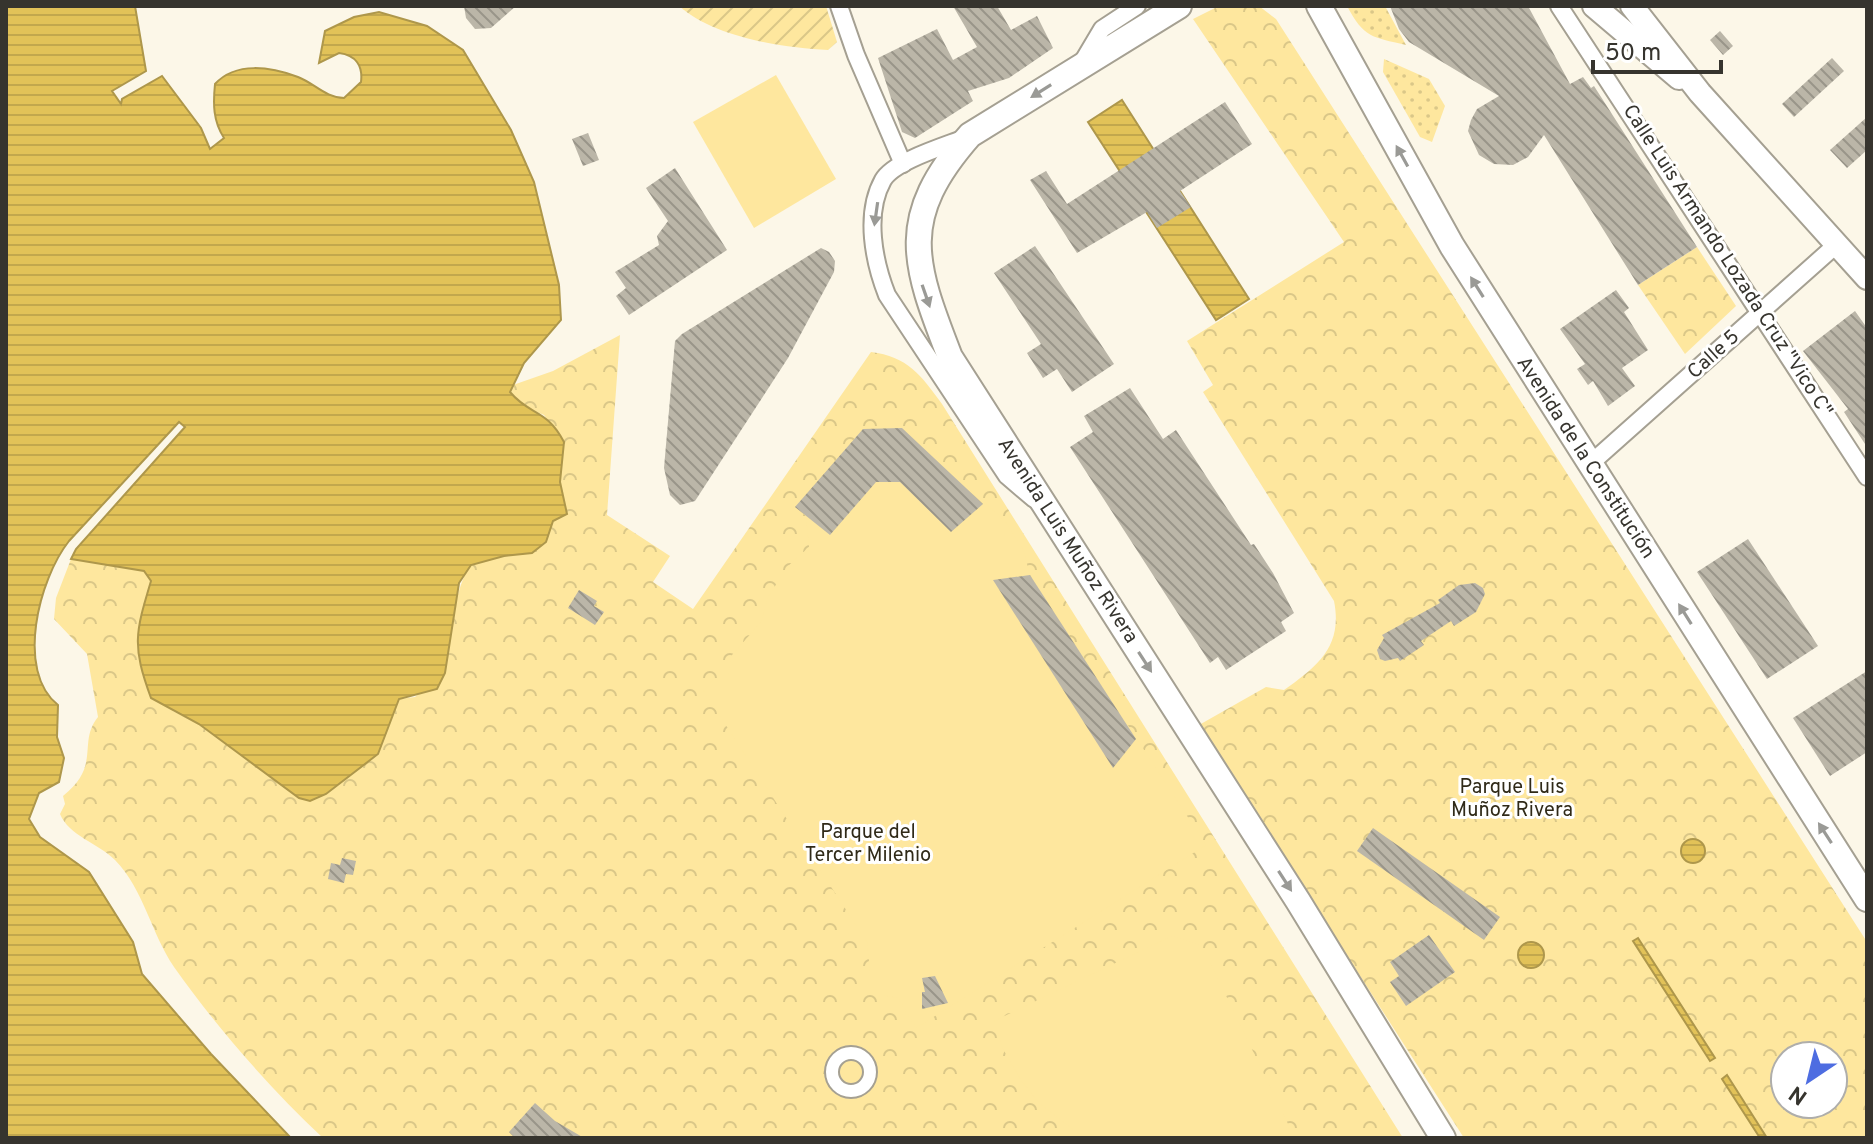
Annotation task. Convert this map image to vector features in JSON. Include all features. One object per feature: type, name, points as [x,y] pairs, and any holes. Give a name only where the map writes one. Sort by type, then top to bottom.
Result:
[{"type":"main road","name":"Avenida Luis Muñoz Rivera","points":[[1179,6],[970,135],[947,162],[921,215],[917,254],[920,277],[950,357],[1298,901],[1443,1138]]},
{"type":"main road","name":"Avenida de la Constitución","points":[[1319,6],[1439,225],[1867,899]]},
{"type":"main road","points":[[1594,6],[1652,58],[1700,93]]},
{"type":"main road","points":[[1632,6],[1700,93],[1867,278]]},
{"type":"street","points":[[839,6],[856,55],[903,164]]},
{"type":"street","points":[[1080,66],[1102,29],[1137,6]]},
{"type":"street","name":"Calle Luis Armando Lozada Cruz \"Vico C\"","points":[[1559,6],[1867,477]]},
{"type":"street","points":[[970,135],[903,164],[883,179],[875,211],[877,268],[887,295],[1007,476],[1047,510]]},
{"type":"street","name":"Calle 5","points":[[1590,464],[1836,245]]},
{"type":"green space","points":[[679,6],[826,6],[837,42],[828,50],[749,39],[711,26]]},
{"type":"green space","name":"Parque Luis Muñoz Rivera","points":[[1219,6],[1259,6],[1276,19],[1867,942],[1867,1138],[1464,1138],[1199,725],[1266,687],[1284,690],[1296,681],[1325,653],[1335,631],[1336,617],[1334,601],[1203,392],[1213,385],[1187,341],[1344,242],[1193,19]]},
{"type":"green space","points":[[1347,6],[1385,6],[1406,45],[1370,34]]},
{"type":"green space","points":[[1384,59],[1429,79],[1445,106],[1432,142],[1420,137],[1383,72]]},
{"type":"green space","points":[[776,75],[836,179],[754,228],[693,122]]},
{"type":"green space","points":[[1697,247],[1736,306],[1685,354],[1638,285]]},
{"type":"green space","name":"Parque del Tercer Milenio","points":[[620,335],[607,515],[670,556],[653,582],[693,609],[871,352],[894,358],[920,376],[942,404],[1403,1138],[323,1138],[283,1098],[226,1035],[174,967],[125,872],[108,854],[70,828],[60,814],[65,804],[63,796],[75,785],[86,764],[89,736],[98,717],[87,654],[54,619],[56,598],[71,559],[144,571],[151,582],[173,711],[199,724],[267,772],[326,794],[378,754],[399,699],[415,697],[445,673],[457,598],[472,565],[497,556],[529,552],[546,537],[553,521],[567,514],[560,482],[564,442],[544,415],[520,405],[510,392],[513,385],[553,371]]},
{"type":"green space","points":[[902,428],[1005,521],[1023,549],[1030,575],[1206,845],[916,1028],[898,998],[882,995],[886,987],[870,971],[867,942],[703,690],[715,679],[723,687],[727,685],[732,655],[761,622],[768,597],[788,566],[809,547],[806,516],[795,507],[863,429]]},
{"type":"green space","points":[[1172,936],[1202,946],[1290,1128],[1274,1138],[1084,1138],[1039,1103],[1003,1049],[994,1021]]},
{"type":"shaded area","points":[[6,6],[135,6],[146,71],[112,91],[121,104],[122,99],[162,76],[201,128],[210,149],[224,138],[214,105],[215,84],[223,77],[243,69],[277,71],[304,80],[331,96],[344,98],[361,82],[361,71],[357,62],[345,54],[339,53],[319,63],[325,31],[354,17],[379,12],[427,26],[463,50],[511,130],[534,182],[559,285],[561,320],[524,363],[510,392],[551,423],[564,442],[560,482],[567,514],[553,521],[546,542],[532,553],[504,556],[471,565],[459,583],[445,673],[437,689],[399,699],[378,754],[326,794],[310,801],[299,798],[199,724],[151,698],[138,652],[138,640],[151,581],[144,571],[71,559],[76,549],[185,427],[179,422],[69,541],[58,558],[41,601],[36,624],[37,670],[45,690],[58,705],[57,737],[64,758],[59,782],[39,793],[29,819],[40,837],[89,872],[133,942],[142,974],[211,1054],[291,1138],[6,1138]]},
{"type":"shaded area","points":[[1122,100],[1249,299],[1216,320],[1088,122]]},
{"type":"shaded area","points":[[1688,839],[1698,839],[1705,846],[1705,856],[1698,863],[1688,863],[1681,856],[1681,846]]},
{"type":"shaded area","points":[[1638,938],[1715,1058],[1710,1061],[1633,941]]},
{"type":"shaded area","points":[[1531,942],[1540,946],[1544,955],[1540,964],[1531,968],[1522,964],[1518,955],[1522,946]]},
{"type":"shaded area","points":[[1727,1075],[1767,1138],[1760,1138],[1722,1079]]},
{"type":"building","points":[[464,6],[516,6],[491,28],[475,29],[466,18]]},
{"type":"building","points":[[953,6],[997,6],[1011,30],[1037,16],[1053,48],[1009,78],[968,91],[973,101],[915,138],[902,132],[878,58],[937,29],[953,60],[977,47]]},
{"type":"building","points":[[1390,6],[1528,6],[1570,84],[1583,77],[1591,88],[1594,86],[1697,247],[1638,285],[1544,135],[1528,157],[1513,165],[1494,164],[1479,155],[1468,131],[1471,120],[1477,109],[1499,96],[1409,42],[1399,29]]},
{"type":"building","points":[[1720,31],[1733,46],[1723,55],[1710,40]]},
{"type":"building","points":[[1832,58],[1844,71],[1794,117],[1782,104]]},
{"type":"building","points":[[1225,102],[1252,144],[1180,191],[1191,207],[1157,228],[1147,212],[1077,253],[1030,180],[1046,171],[1067,204]]},
{"type":"building","points":[[1867,117],[1867,150],[1847,168],[1830,150]]},
{"type":"building","points":[[588,133],[599,160],[583,166],[572,139]]},
{"type":"building","points":[[675,168],[727,250],[629,315],[616,296],[626,288],[615,272],[659,245],[657,236],[668,221],[646,188]]},
{"type":"building","points":[[1035,246],[1114,364],[1072,392],[1057,369],[1043,378],[1027,353],[1041,344],[994,273]]},
{"type":"building","points":[[821,248],[829,252],[835,261],[834,272],[788,358],[695,501],[680,505],[670,495],[664,468],[675,341]]},
{"type":"building","points":[[1616,290],[1629,308],[1624,312],[1648,350],[1622,368],[1635,386],[1608,406],[1593,381],[1588,385],[1577,369],[1585,364],[1560,329]]},
{"type":"building","points":[[1855,311],[1867,328],[1867,447],[1844,412],[1848,409],[1803,351]]},
{"type":"building","points":[[1130,388],[1163,439],[1176,430],[1251,545],[1254,544],[1273,573],[1294,613],[1281,622],[1286,631],[1226,670],[1218,657],[1210,663],[1070,447],[1093,432],[1084,416]]},
{"type":"building","points":[[902,428],[983,504],[951,532],[900,482],[876,482],[830,535],[795,507],[863,429]]},
{"type":"building","points":[[1748,539],[1818,646],[1767,679],[1697,572]]},
{"type":"building","points":[[1030,575],[1136,739],[1113,768],[993,580]]},
{"type":"building","points":[[1475,583],[1483,588],[1485,594],[1476,612],[1454,626],[1451,621],[1421,641],[1424,645],[1400,661],[1398,658],[1380,659],[1377,650],[1384,638],[1382,635],[1440,603],[1438,600],[1459,585]]},
{"type":"building","points":[[579,590],[597,601],[594,606],[604,612],[595,625],[568,608]]},
{"type":"building","points":[[1867,671],[1867,752],[1830,776],[1793,718]]},
{"type":"building","points":[[1373,828],[1500,917],[1484,940],[1357,851]]},
{"type":"building","points":[[342,858],[356,861],[353,875],[346,874],[344,883],[328,879],[331,863],[340,865]]},
{"type":"building","points":[[1429,935],[1455,972],[1406,1006],[1390,982],[1399,976],[1390,962]]},
{"type":"building","points":[[935,976],[948,1003],[922,1009],[922,992],[925,992],[922,978]]},
{"type":"building","points":[[535,1103],[555,1121],[584,1138],[515,1138],[509,1132]]}]
